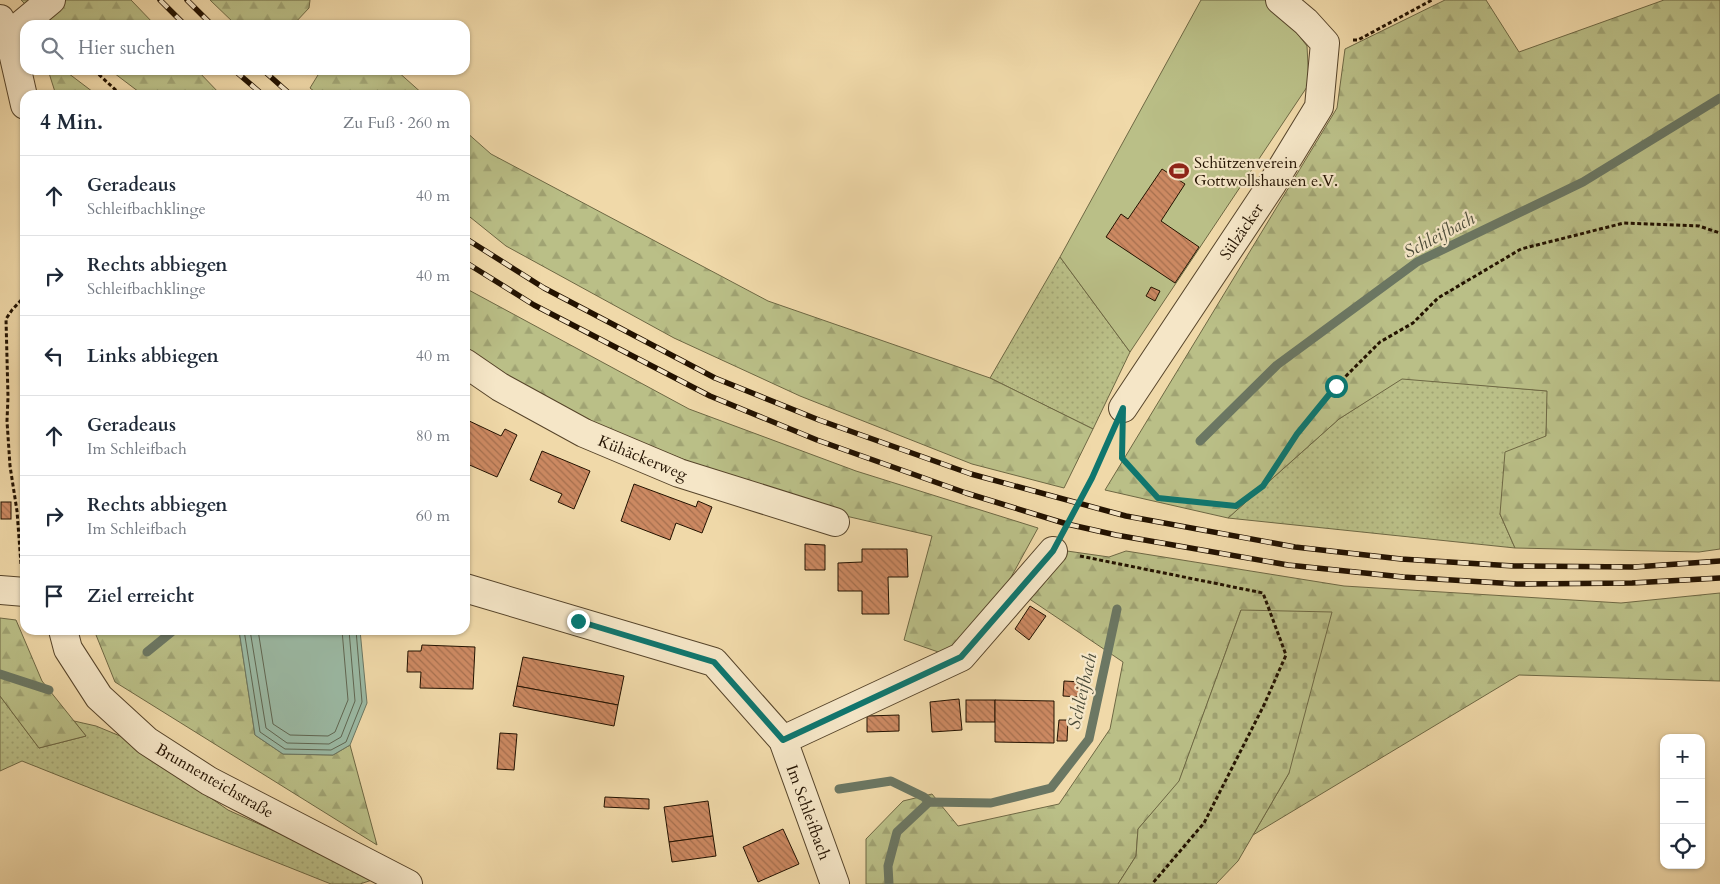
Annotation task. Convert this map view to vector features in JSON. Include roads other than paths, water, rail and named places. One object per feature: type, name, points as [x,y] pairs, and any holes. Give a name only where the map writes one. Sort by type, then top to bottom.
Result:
[{"type":"street","points":[[21,90],[5,27],[51,0]]},
{"type":"street","name":"Sülzäcker","points":[[1123,408],[1272,184],[1319,107],[1325,43],[1306,22],[1280,0]]},
{"type":"street","name":"Kühäckerweg","points":[[470,366],[500,387],[584,433],[679,473],[835,522]]},
{"type":"street","points":[[783,740],[961,657],[1053,551]]},
{"type":"street","name":"Im Schleifbach","points":[[470,589],[714,662],[783,740],[835,884]]},
{"type":"street","name":"Brunnenteichstraße","points":[[64,635],[68,649],[99,697],[147,741],[210,780],[408,884]]},
{"type":"water","points":[[240,635],[360,635],[367,703],[350,745],[333,755],[283,754],[255,735]]},
{"type":"waterway","name":"Schleifbach","points":[[1200,441],[1277,365],[1417,262],[1583,182],[1720,98]]},
{"type":"waterway","name":"Schleifbach","points":[[889,884],[888,866],[897,832],[929,802],[991,803],[1051,788],[1089,739],[1117,609]]},
{"type":"waterway","points":[[147,652],[168,635]]},
{"type":"waterway","points":[[0,674],[49,690]]},
{"type":"waterway","points":[[839,789],[891,781],[924,797],[929,802]]},
{"type":"railway","points":[[160,0],[180,20]]},
{"type":"railway","points":[[187,0],[207,20]]},
{"type":"railway","points":[[240,75],[257,90]]},
{"type":"railway","points":[[269,75],[285,90]]},
{"type":"railway","points":[[470,241],[544,288],[715,378],[819,420],[971,474],[1126,516],[1295,547],[1401,559],[1514,566],[1635,567],[1720,561]]},
{"type":"railway","points":[[470,265],[534,305],[710,396],[817,440],[966,493],[1067,524],[1116,535],[1288,565],[1403,577],[1517,584],[1632,583],[1720,578]]},
{"type":"place","name":"Schützenverein Gottwollshausen e.V.","points":[[1179,171]]}]
